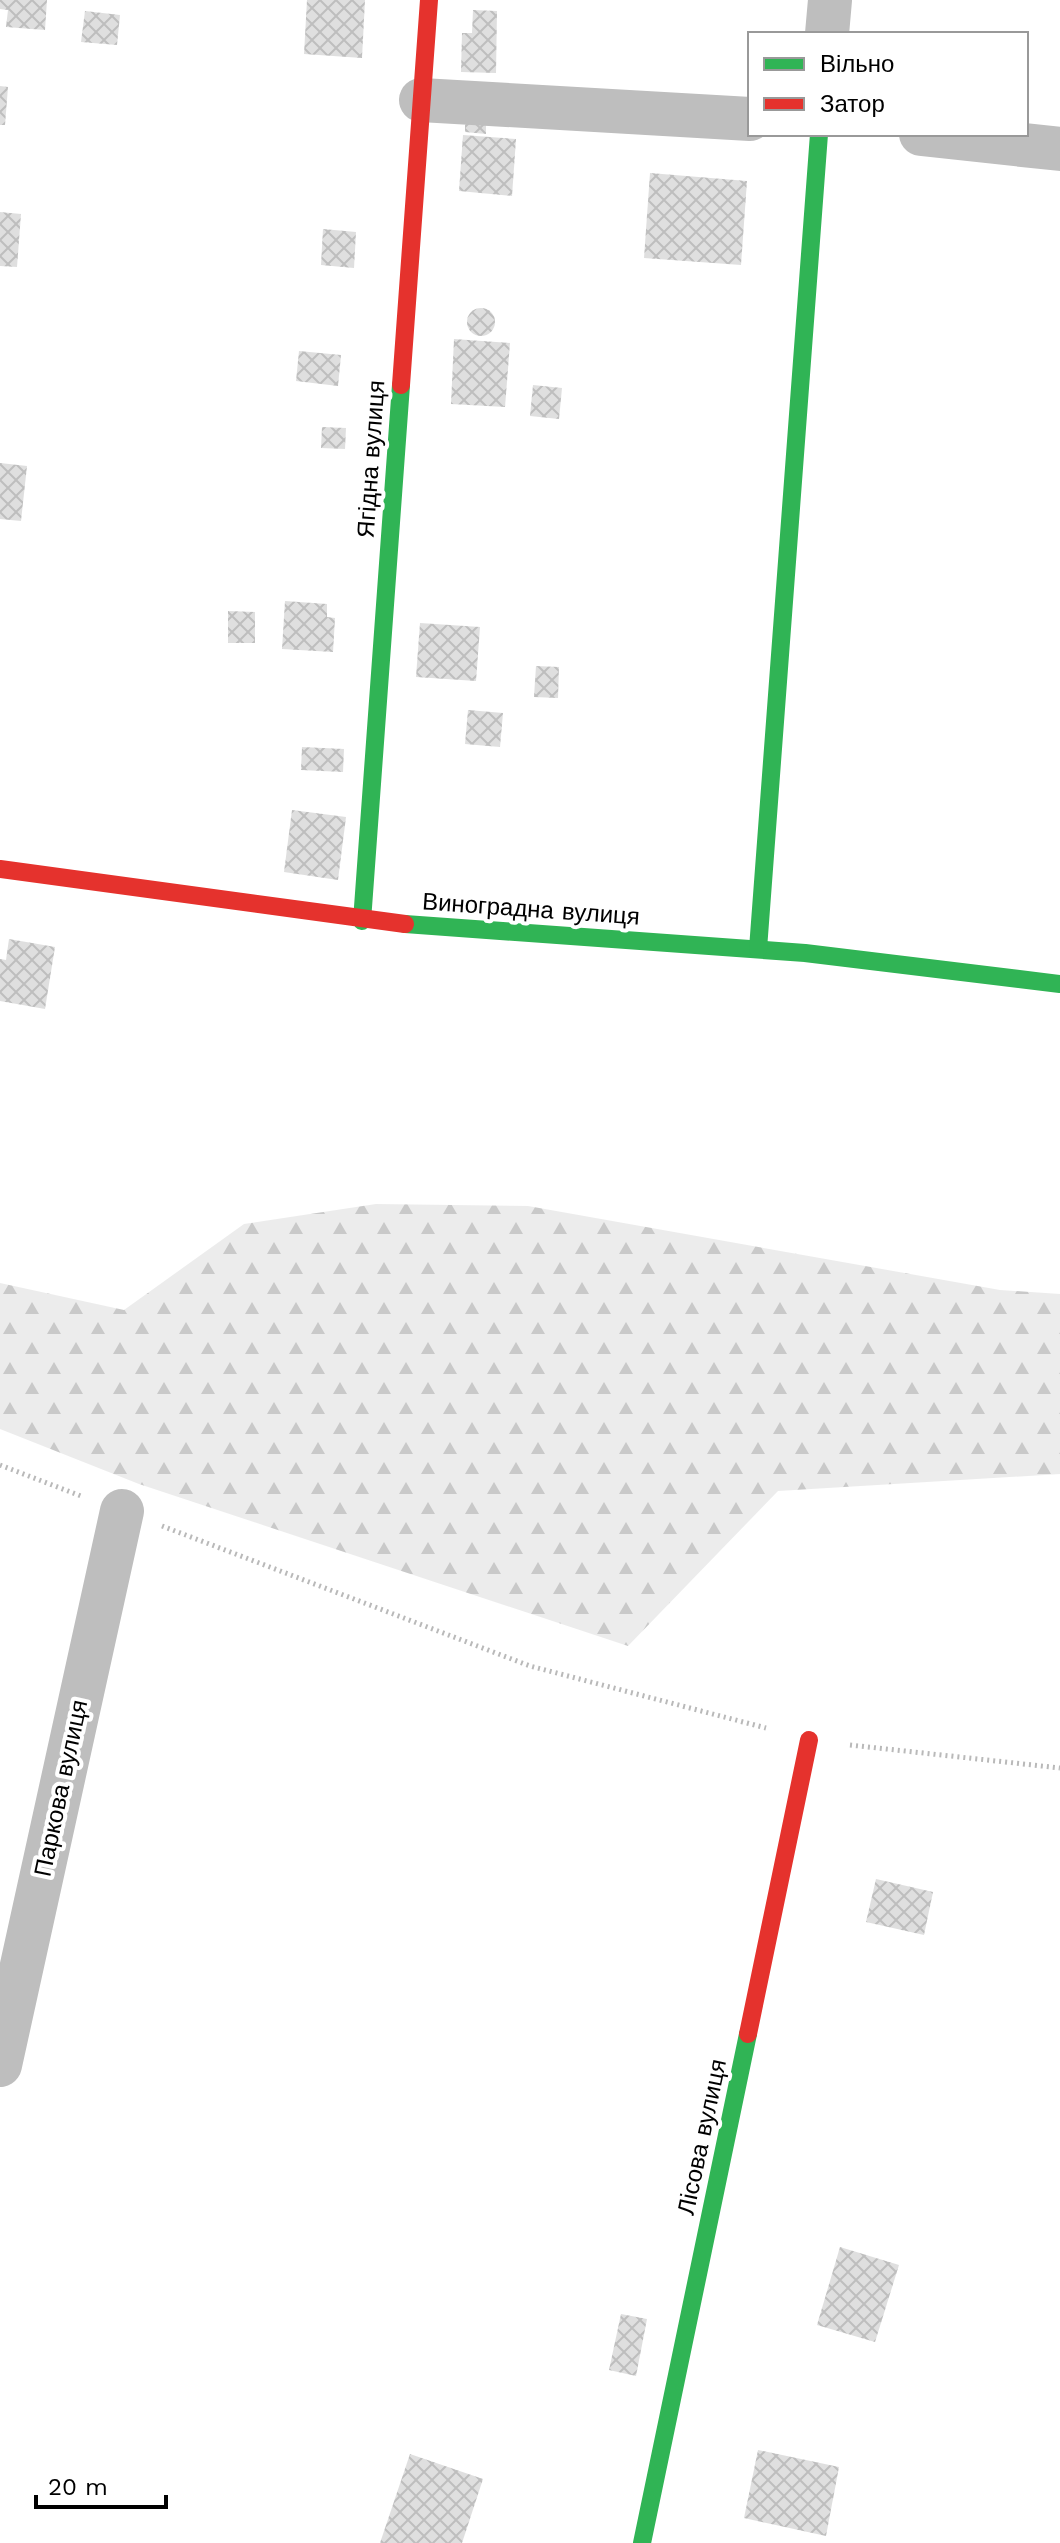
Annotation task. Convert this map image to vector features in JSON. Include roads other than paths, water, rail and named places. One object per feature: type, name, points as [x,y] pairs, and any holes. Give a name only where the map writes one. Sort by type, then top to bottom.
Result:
[{"type":"street","name":"Ягідна вулиця","points":[[362,921],[429,0]]},
{"type":"street","points":[[827,32],[830,0]]},
{"type":"street","points":[[421,100],[748,119]]},
{"type":"street","points":[[758,949],[819,136]]},
{"type":"street","points":[[940,136],[1060,149]]},
{"type":"street","name":"Виноградна вулиця","points":[[0,869],[362,921],[758,949],[1060,984]]},
{"type":"street","name":"Паркова вулиця","points":[[0,2065],[122,1511]]},
{"type":"street","name":"Лісова вулиця","points":[[642,2543],[809,1740]]}]
